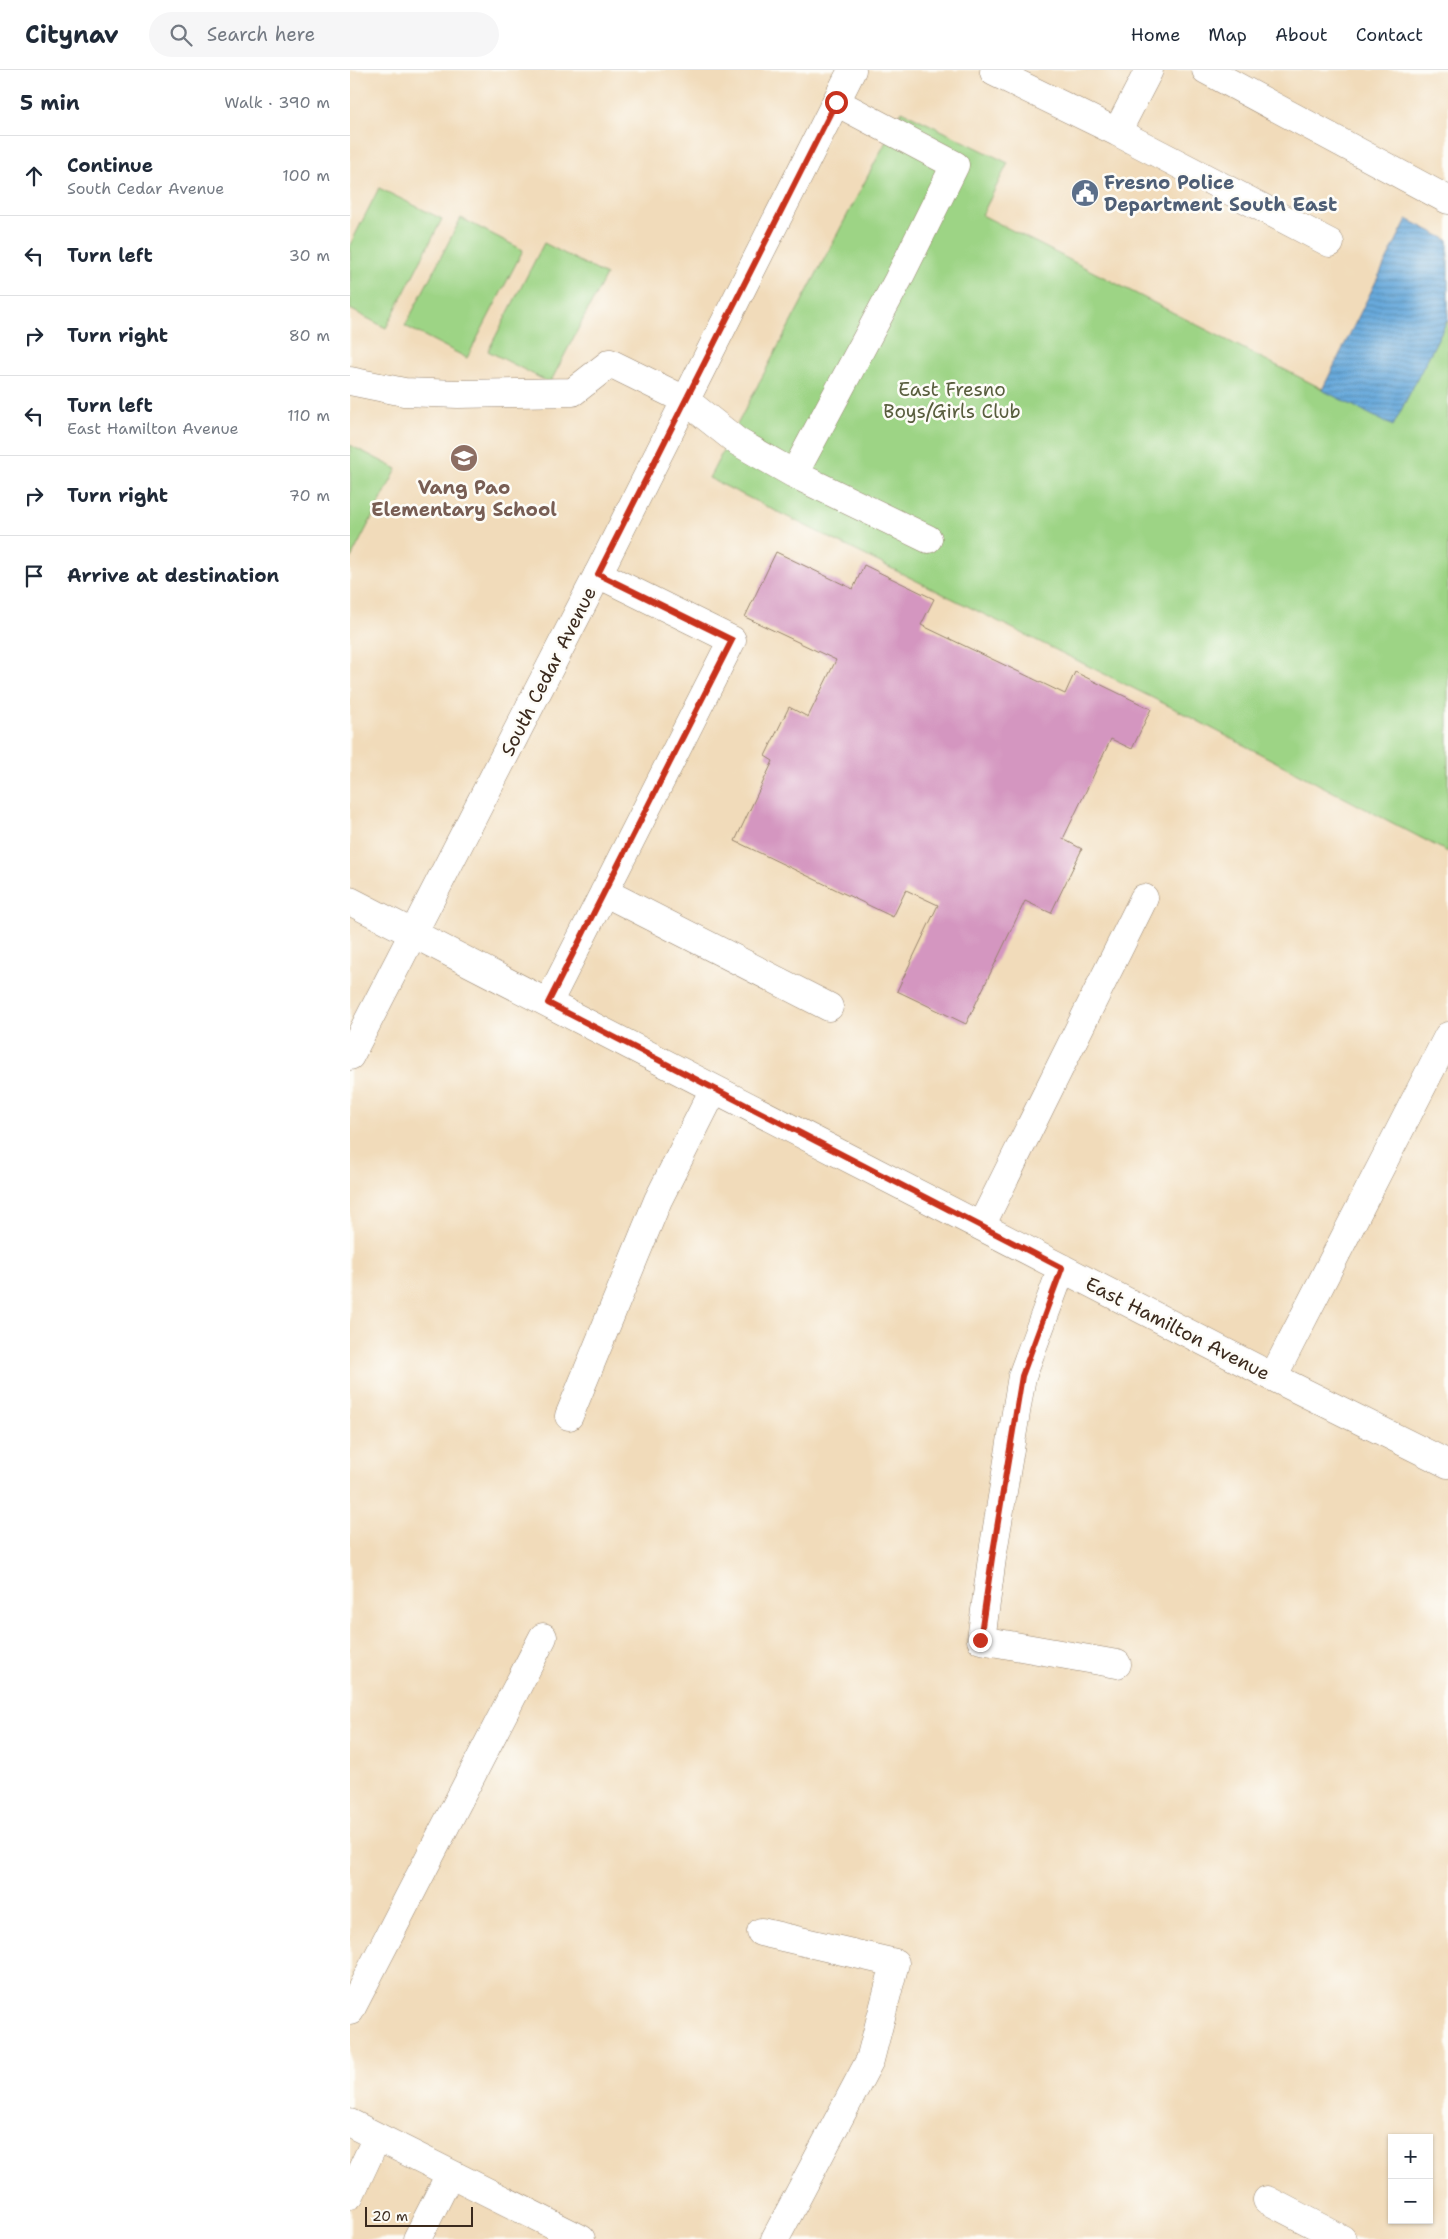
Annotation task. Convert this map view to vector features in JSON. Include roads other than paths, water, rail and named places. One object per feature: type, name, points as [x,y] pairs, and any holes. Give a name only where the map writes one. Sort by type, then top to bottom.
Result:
[{"type":"street","name":"South Cedar Avenue","points":[[350,1056],[598,574],[852,70]]},
{"type":"street","points":[[1117,132],[1149,70]]},
{"type":"street","points":[[1206,70],[1448,200]]},
{"type":"street","points":[[994,72],[1117,132],[1330,243]]},
{"type":"street","points":[[794,474],[898,280],[955,165],[836,102]]},
{"type":"street","points":[[350,380],[404,392],[458,394],[573,392],[610,363],[685,400],[738,442],[794,474],[928,539]]},
{"type":"street","points":[[548,1003],[732,640],[598,574]]},
{"type":"street","points":[[604,892],[829,1007]]},
{"type":"street","points":[[981,1226],[1144,898]]},
{"type":"street","name":"East Hamilton Avenue","points":[[350,901],[1273,1377],[1448,1464]]},
{"type":"street","points":[[1273,1377],[1448,1036]]},
{"type":"street","points":[[569,1416],[658,1200],[714,1089]]},
{"type":"street","points":[[1062,1268],[1022,1376],[980,1640],[1117,1664]]},
{"type":"street","points":[[350,2012],[543,1637]]},
{"type":"street","points":[[760,1932],[895,1963],[870,2060],[775,2239]]},
{"type":"street","points":[[350,2123],[581,2239]]},
{"type":"street","points":[[350,2195],[378,2137]]},
{"type":"street","points":[[417,2239],[450,2174]]},
{"type":"street","points":[[1267,2200],[1342,2239]]},
{"type":"water","points":[[1407,219],[1448,240],[1448,319],[1393,426],[1322,390]]},
{"type":"place","name":"Fresno Police Department South East","points":[[1085,193]]},
{"type":"place","name":"Vang Pao Elementary School","points":[[464,458]]},
{"type":"park label","name":"East Fresno Boys/Girls Club","points":[[952,400]]}]
